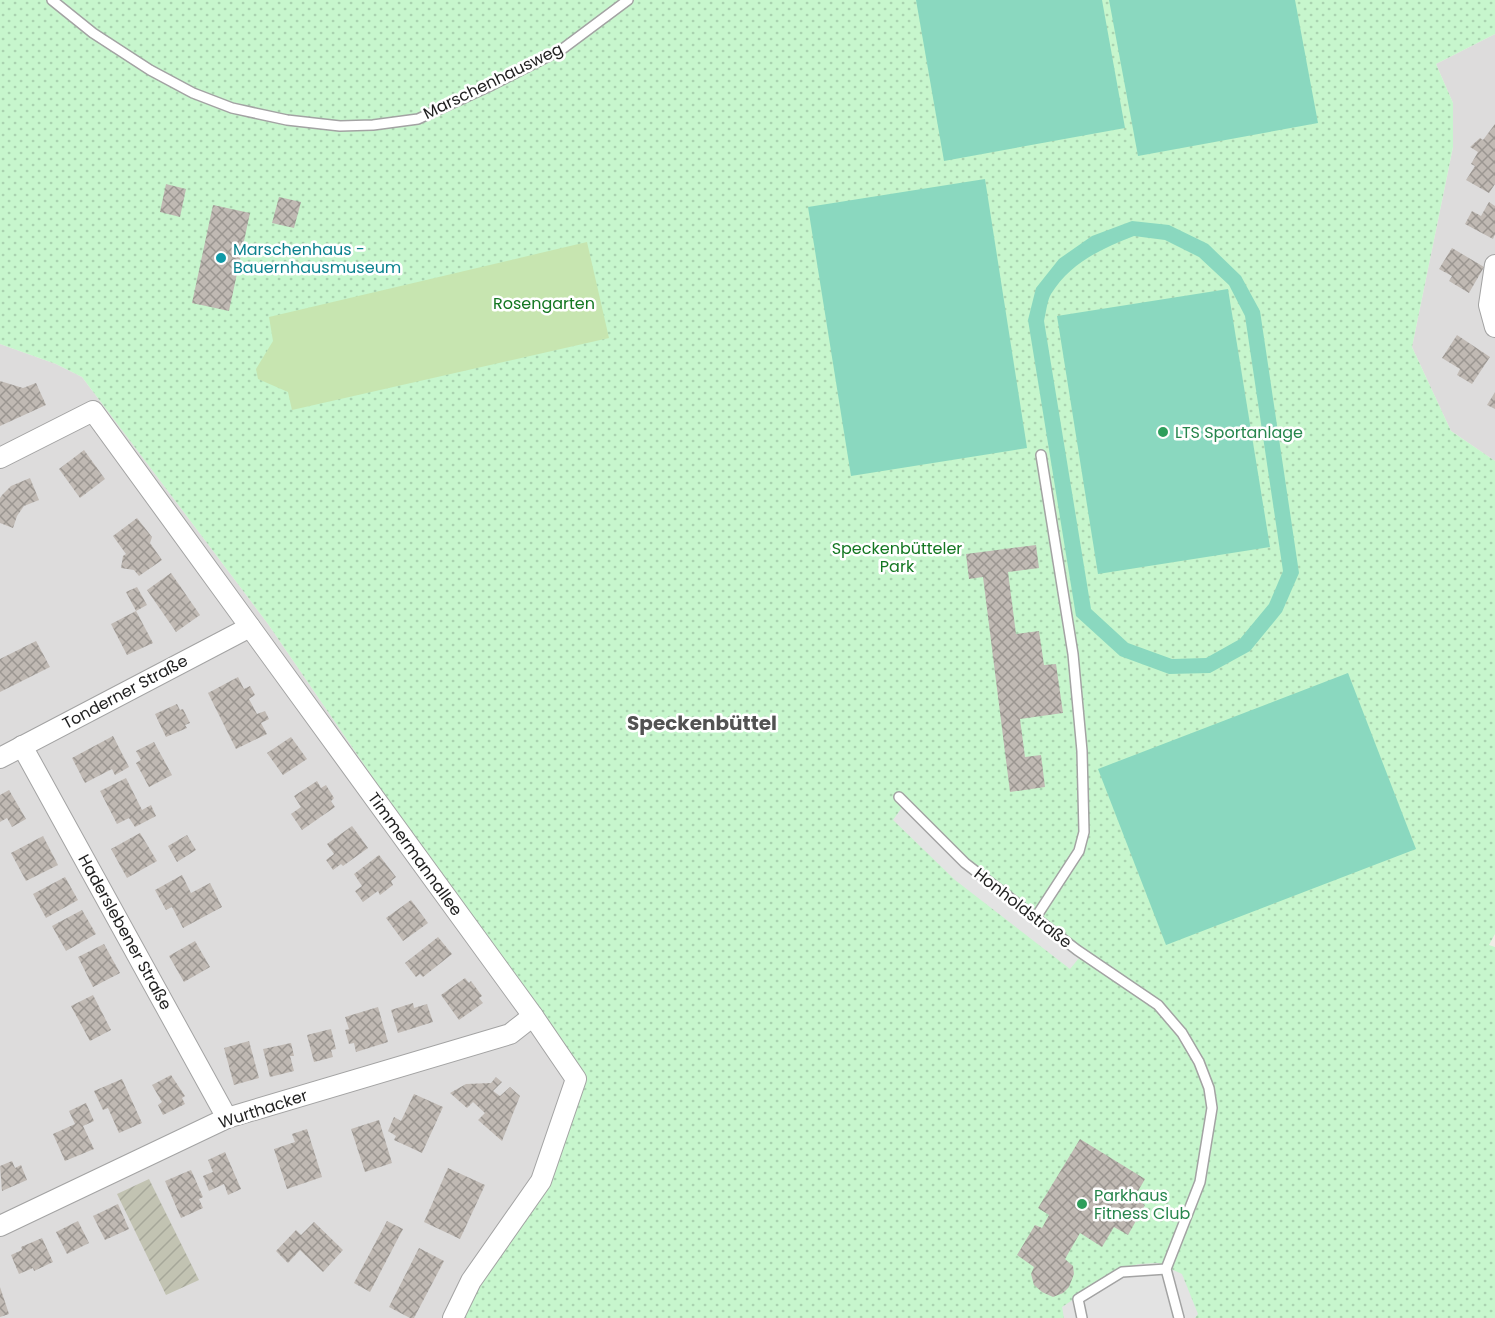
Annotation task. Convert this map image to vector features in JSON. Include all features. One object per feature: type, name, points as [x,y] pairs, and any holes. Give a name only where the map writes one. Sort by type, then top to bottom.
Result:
[{"type":"street","points":[[1495,265],[1489,304],[1495,327]]},
{"type":"street","name":"Timmermannallee","points":[[0,458],[93,411],[533,1016],[576,1079],[541,1181],[471,1281],[453,1318]]},
{"type":"street","name":"Tonderner Straße","points":[[0,758],[250,627]]},
{"type":"street","name":"Haderslebener Straße","points":[[22,746],[227,1118]]},
{"type":"street","name":"Wurthacker","points":[[0,1226],[227,1118],[510,1034],[533,1016]]},
{"type":"lane","name":"Marschenhausweg","points":[[52,0],[93,33],[150,70],[193,93],[232,108],[286,120],[340,126],[373,125],[418,119],[492,86],[561,50],[628,0]]},
{"type":"lane","points":[[1036,917],[1079,851],[1084,832],[1082,751],[1073,654],[1041,455]]},
{"type":"lane","name":"Honholdstraße","points":[[899,796],[965,863],[1077,950],[1158,1005],[1182,1033],[1199,1062],[1209,1088],[1212,1108],[1200,1182],[1166,1269]]},
{"type":"lane","points":[[1082,1318],[1078,1299],[1122,1272],[1166,1269],[1179,1318]]},
{"type":"shaded area","points":[[1495,34],[1495,461],[1451,431],[1412,347],[1453,147],[1453,103],[1436,64]]},
{"type":"shaded area","points":[[0,344],[56,364],[82,377],[268,624],[579,1079],[543,1183],[456,1318],[0,1318]]},
{"type":"shaded area","points":[[903,806],[965,869],[1079,958],[1070,969],[955,880],[893,820]]},
{"type":"shaded area","points":[[149,1179],[199,1280],[166,1295],[117,1194]]},
{"type":"shaded area","points":[[1158,1263],[1182,1274],[1198,1314],[1195,1318],[1064,1318],[1062,1307],[1119,1269],[1139,1264]]},
{"type":"green space","name":"Speckenbütteler Park","points":[[0,0],[1495,0],[1495,34],[1436,64],[1453,103],[1453,147],[1412,347],[1451,431],[1495,461],[1495,934],[1489,945],[1495,947],[1495,1318],[456,1318],[543,1183],[579,1079],[268,624],[82,377],[56,364],[0,344]]},
{"type":"green space","points":[[916,0],[1102,0],[1125,128],[944,161]]},
{"type":"green space","points":[[1109,0],[1295,0],[1318,123],[1138,156]]},
{"type":"green space","points":[[985,179],[1027,448],[851,476],[808,207]]},
{"type":"green space","points":[[1132,221],[1169,225],[1208,244],[1241,276],[1260,311],[1299,573],[1282,612],[1250,651],[1210,673],[1169,674],[1120,656],[1076,616],[1028,320],[1036,288],[1059,259],[1092,236]],"holes":[[[1134,236],[1165,240],[1199,257],[1229,285],[1245,316],[1283,571],[1269,604],[1240,639],[1206,658],[1172,659],[1128,643],[1091,609],[1044,321],[1051,294],[1077,265],[1110,246]]]},
{"type":"green space","name":"Rosengarten","points":[[587,242],[609,338],[292,410],[288,392],[258,379],[256,369],[273,341],[269,317]]},
{"type":"green space","name":"LTS Sportanlage","points":[[1228,289],[1270,547],[1098,574],[1057,316]]},
{"type":"green space","points":[[1348,673],[1416,849],[1166,945],[1098,769]]},
{"type":"building","points":[[1495,124],[1495,184],[1489,193],[1466,180],[1475,166],[1471,164],[1478,152],[1470,147],[1480,138],[1483,140]]},
{"type":"building","points":[[166,184],[186,189],[180,217],[160,212]]},
{"type":"building","points":[[279,197],[301,202],[294,228],[272,223]]},
{"type":"building","points":[[1489,202],[1495,206],[1493,239],[1465,224],[1472,211],[1481,216]]},
{"type":"building","name":"Marschenhaus - Bauernhausmuseum","points":[[213,205],[250,213],[229,311],[192,303]]},
{"type":"building","points":[[1452,248],[1484,267],[1469,293],[1449,281],[1452,276],[1439,269]]},
{"type":"building","points":[[1457,335],[1490,357],[1472,384],[1457,375],[1460,369],[1442,358]]},
{"type":"building","points":[[0,381],[23,388],[36,383],[46,405],[0,426]]},
{"type":"building","points":[[1495,392],[1495,409],[1487,405]]},
{"type":"building","points":[[84,450],[105,479],[80,498],[59,469]]},
{"type":"building","points":[[30,478],[39,500],[24,506],[13,528],[0,523],[2,495],[11,486]]},
{"type":"building","points":[[137,518],[152,537],[150,543],[162,560],[139,576],[134,570],[121,568],[123,556],[126,554],[113,536]]},
{"type":"building","points":[[1036,545],[1039,568],[1008,572],[1016,634],[1039,631],[1044,665],[1056,664],[1063,713],[1020,719],[1025,757],[1041,755],[1045,787],[1010,792],[983,577],[969,579],[966,554]]},
{"type":"building","points":[[171,573],[200,615],[176,632],[147,590]]},
{"type":"building","points":[[137,587],[147,605],[136,611],[126,592]]},
{"type":"building","points":[[136,611],[153,643],[127,655],[111,624]]},
{"type":"building","points":[[36,641],[50,667],[0,692],[0,659]]},
{"type":"building","points":[[238,677],[244,689],[250,686],[255,695],[249,699],[257,714],[265,711],[269,719],[261,723],[267,734],[236,749],[208,693]]},
{"type":"building","points":[[177,704],[180,710],[183,709],[190,723],[185,725],[187,728],[166,737],[155,714]]},
{"type":"building","points":[[113,736],[129,767],[115,775],[112,769],[85,783],[72,758]]},
{"type":"building","points":[[291,737],[307,759],[283,775],[267,753]]},
{"type":"building","points":[[154,742],[172,775],[149,787],[136,763],[141,760],[136,751]]},
{"type":"building","points":[[126,778],[142,810],[151,805],[156,816],[135,827],[129,818],[117,824],[100,791]]},
{"type":"building","points":[[317,781],[321,788],[326,785],[334,798],[331,801],[335,807],[302,830],[291,814],[301,807],[294,796]]},
{"type":"building","points":[[9,790],[26,819],[12,827],[7,818],[0,822],[0,795]]},
{"type":"building","points":[[352,826],[368,848],[343,866],[341,864],[333,870],[326,860],[334,854],[327,844]]},
{"type":"building","points":[[140,833],[157,861],[127,878],[111,849]]},
{"type":"building","points":[[187,835],[196,850],[177,862],[168,846]]},
{"type":"building","points":[[43,836],[58,865],[26,881],[11,853]]},
{"type":"building","points":[[379,855],[396,877],[391,881],[393,885],[380,895],[378,891],[363,902],[355,891],[362,886],[354,874]]},
{"type":"building","points":[[182,875],[191,893],[210,883],[222,907],[183,928],[172,907],[166,910],[155,890]]},
{"type":"building","points":[[65,877],[78,900],[46,918],[33,894]]},
{"type":"building","points":[[411,900],[428,923],[403,941],[386,918]]},
{"type":"building","points":[[82,910],[96,934],[66,951],[52,926]]},
{"type":"building","points":[[438,937],[452,954],[423,977],[420,974],[416,977],[405,963]]},
{"type":"building","points":[[195,941],[210,967],[184,982],[169,956]]},
{"type":"building","points":[[104,944],[120,973],[93,987],[78,957]]},
{"type":"building","points":[[465,978],[469,983],[471,981],[482,996],[479,998],[483,1003],[459,1020],[441,995]]},
{"type":"building","points":[[93,995],[111,1030],[90,1041],[71,1006]]},
{"type":"building","points":[[413,1003],[414,1008],[427,1004],[433,1022],[398,1033],[391,1010]]},
{"type":"building","points":[[378,1007],[388,1042],[356,1052],[354,1043],[349,1044],[345,1030],[349,1029],[345,1017]]},
{"type":"building","points":[[331,1029],[336,1049],[331,1050],[333,1057],[314,1062],[307,1035]]},
{"type":"building","points":[[249,1041],[259,1078],[234,1085],[224,1048]]},
{"type":"building","points":[[291,1043],[294,1056],[290,1056],[294,1071],[270,1077],[263,1049]]},
{"type":"building","points":[[171,1075],[185,1096],[182,1098],[185,1104],[163,1115],[158,1105],[162,1102],[152,1085]]},
{"type":"building","points":[[496,1077],[502,1082],[493,1091],[500,1096],[510,1087],[520,1096],[502,1141],[478,1120],[485,1113],[473,1102],[467,1108],[450,1093],[466,1084],[491,1083]]},
{"type":"building","points":[[122,1079],[142,1123],[119,1133],[108,1108],[103,1110],[94,1091]]},
{"type":"building","points":[[414,1094],[443,1107],[422,1153],[394,1140],[396,1136],[388,1131],[394,1117],[401,1121]]},
{"type":"building","points":[[86,1103],[94,1121],[83,1126],[94,1149],[65,1161],[53,1134],[75,1124],[69,1111]]},
{"type":"building","points":[[379,1120],[392,1163],[365,1172],[351,1129]]},
{"type":"building","points":[[307,1129],[322,1177],[287,1189],[274,1149],[295,1142],[292,1134]]},
{"type":"building","points":[[1080,1139],[1145,1179],[1134,1198],[1145,1205],[1128,1235],[1114,1227],[1102,1247],[1080,1233],[1065,1259],[1073,1266],[1074,1274],[1069,1287],[1063,1293],[1053,1297],[1034,1285],[1031,1274],[1034,1267],[1017,1255],[1035,1225],[1042,1228],[1049,1215],[1038,1208]]},
{"type":"building","points":[[225,1152],[241,1189],[228,1195],[224,1184],[209,1191],[203,1176],[213,1172],[208,1160]]},
{"type":"building","points":[[12,1161],[15,1168],[21,1165],[27,1180],[2,1191],[0,1166]]},
{"type":"building","points":[[448,1168],[485,1185],[460,1239],[424,1222]]},
{"type":"building","points":[[191,1170],[203,1197],[199,1199],[203,1208],[181,1218],[165,1181]]},
{"type":"building","points":[[118,1204],[129,1229],[105,1240],[93,1216]]},
{"type":"building","points":[[78,1221],[89,1243],[67,1254],[56,1232]]},
{"type":"building","points":[[387,1221],[403,1229],[370,1292],[354,1283]]},
{"type":"building","points":[[314,1222],[343,1250],[323,1272],[300,1250],[288,1263],[276,1251],[296,1230],[301,1235]]},
{"type":"building","points":[[42,1238],[53,1262],[34,1271],[33,1268],[19,1274],[11,1255],[22,1250],[21,1247]]},
{"type":"building","points":[[419,1248],[444,1261],[414,1318],[410,1318],[389,1307]]},
{"type":"building","points":[[0,1287],[9,1314],[0,1317]]},
{"type":"place","name":"Marschenhaus - Bauernhausmuseum","points":[[221,258]]},
{"type":"place","name":"LTS Sportanlage","points":[[1163,432]]},
{"type":"place","name":"Parkhaus Fitness Club","points":[[1082,1204]]},
{"type":"district","name":"Speckenbüttel","points":[[702,723]]}]
